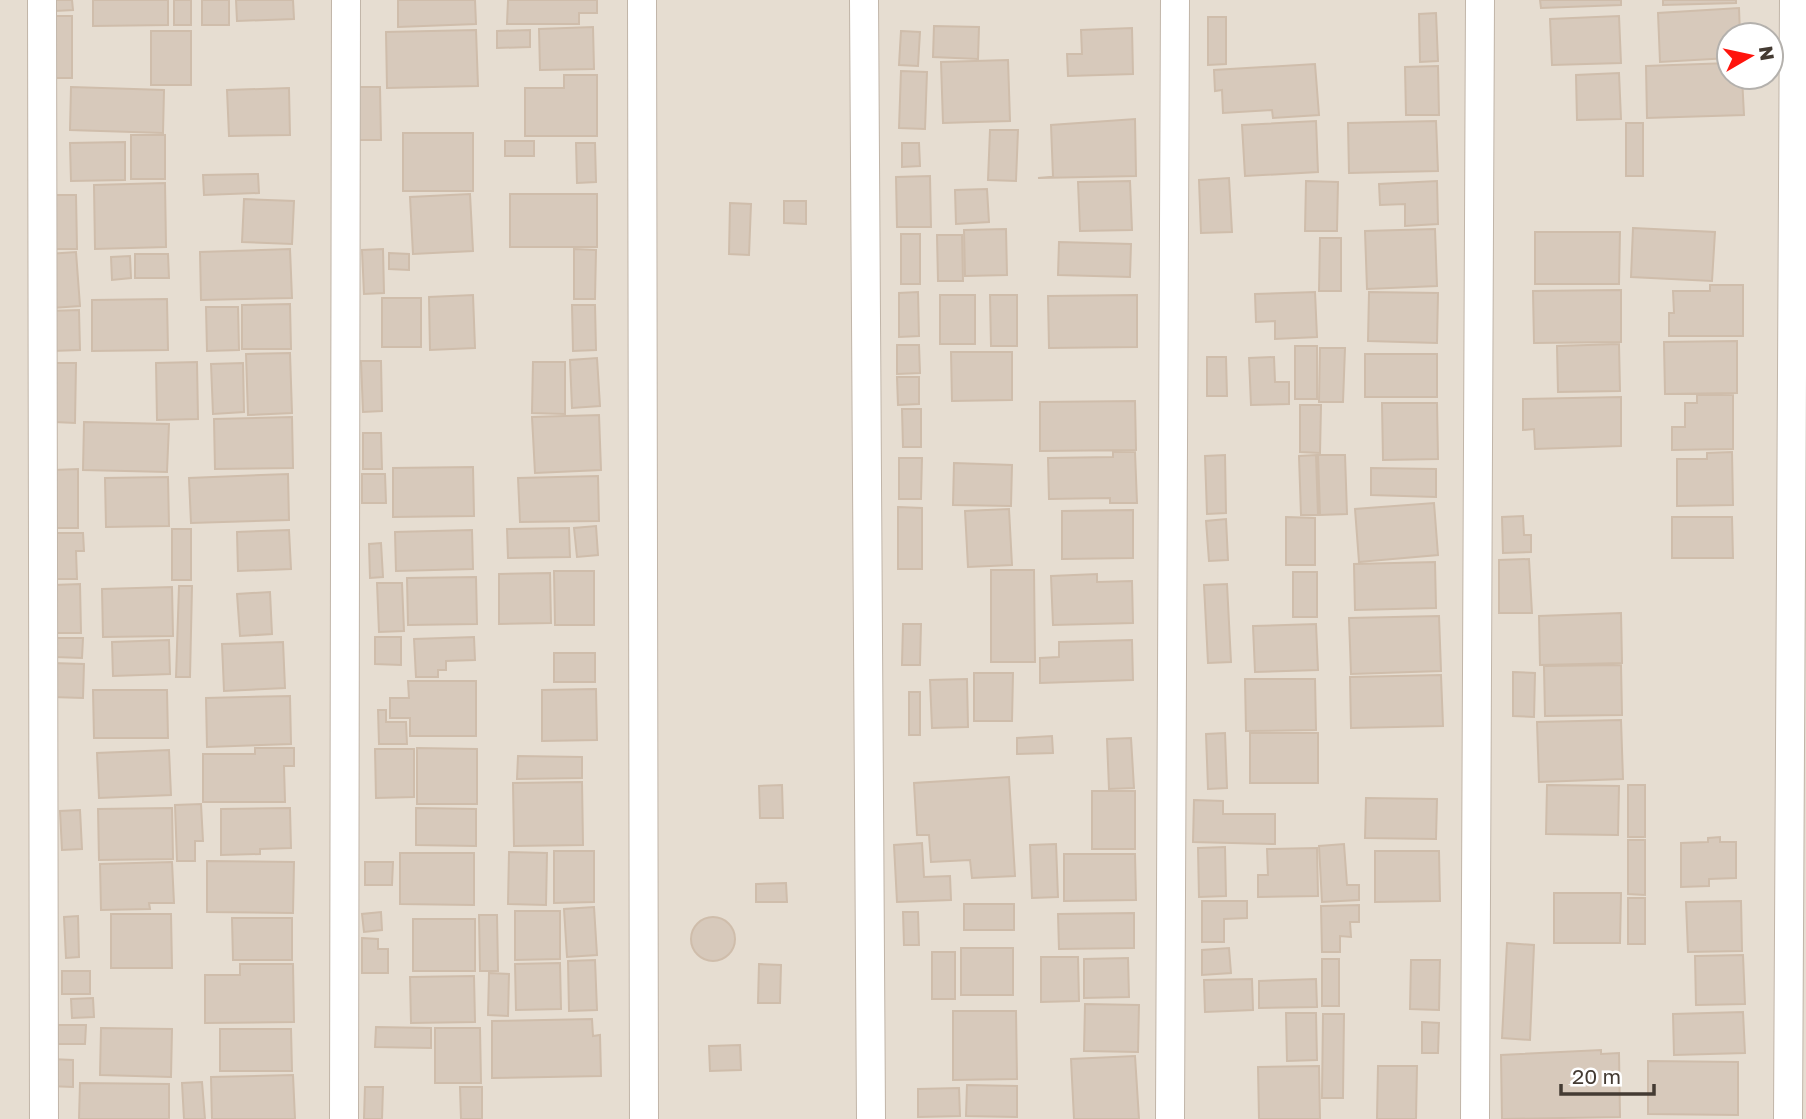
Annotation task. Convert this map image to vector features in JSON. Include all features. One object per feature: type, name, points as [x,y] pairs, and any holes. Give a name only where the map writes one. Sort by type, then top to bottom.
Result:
[{"type":"street","points":[[42,0],[44,1119]]},
{"type":"street","points":[[344,1119],[346,0]]},
{"type":"street","points":[[642,0],[644,1119]]},
{"type":"street","points":[[864,0],[871,1119]]},
{"type":"street","points":[[1170,1119],[1175,0]]},
{"type":"street","points":[[1475,1119],[1480,0]]},
{"type":"street","points":[[1788,1119],[1794,0]]},
{"type":"shaded area","points":[[0,0],[1806,0],[1806,1119],[0,1119]]},
{"type":"building","points":[[54,0],[72,0],[73,10],[55,11]]},
{"type":"building","points":[[93,0],[168,0],[168,25],[93,26]]},
{"type":"building","points":[[174,0],[191,0],[191,25],[174,25]]},
{"type":"building","points":[[202,0],[229,0],[229,25],[202,25]]},
{"type":"building","points":[[236,0],[293,0],[294,19],[237,21]]},
{"type":"building","points":[[398,0],[475,0],[476,24],[398,27]]},
{"type":"building","points":[[508,0],[597,0],[597,13],[579,13],[579,24],[507,24]]},
{"type":"building","points":[[1540,0],[1621,0],[1621,5],[1541,8]]},
{"type":"building","points":[[1663,0],[1736,0],[1736,3],[1663,5]]},
{"type":"building","points":[[1739,8],[1739,21],[1715,21],[1715,59],[1660,62],[1658,13]]},
{"type":"building","points":[[1436,13],[1438,61],[1420,62],[1419,14]]},
{"type":"building","points":[[51,16],[72,16],[72,78],[51,78]]},
{"type":"building","points":[[1619,16],[1621,63],[1552,65],[1550,19]]},
{"type":"building","points":[[1208,17],[1226,17],[1226,64],[1208,65]]},
{"type":"building","points":[[934,26],[979,27],[978,59],[933,57]]},
{"type":"building","points":[[593,27],[594,69],[540,70],[539,29]]},
{"type":"building","points":[[1132,28],[1133,74],[1068,76],[1067,54],[1082,54],[1081,30]]},
{"type":"building","points":[[476,30],[478,86],[387,88],[386,32]]},
{"type":"building","points":[[530,30],[530,47],[497,48],[497,31]]},
{"type":"building","points":[[151,31],[191,31],[191,85],[151,85]]},
{"type":"building","points":[[901,31],[920,32],[918,66],[899,65]]},
{"type":"building","points":[[1008,60],[1010,121],[943,123],[941,62]]},
{"type":"building","points":[[1315,64],[1319,115],[1273,118],[1272,110],[1223,113],[1222,90],[1215,91],[1214,70]]},
{"type":"building","points":[[1715,64],[1715,91],[1743,91],[1744,115],[1647,118],[1646,66]]},
{"type":"building","points":[[1438,66],[1439,115],[1406,115],[1405,67]]},
{"type":"building","points":[[901,71],[927,72],[925,129],[899,128]]},
{"type":"building","points":[[1619,73],[1621,119],[1577,120],[1576,75]]},
{"type":"building","points":[[564,75],[597,75],[597,136],[525,136],[525,88],[564,88]]},
{"type":"building","points":[[71,87],[164,90],[163,133],[70,130]]},
{"type":"building","points":[[350,87],[380,87],[381,140],[350,140]]},
{"type":"building","points":[[289,88],[290,135],[229,136],[227,90]]},
{"type":"building","points":[[1135,119],[1136,176],[1038,178],[1053,177],[1051,125]]},
{"type":"building","points":[[1316,121],[1318,172],[1245,176],[1242,125]]},
{"type":"building","points":[[1436,121],[1438,171],[1349,173],[1348,123]]},
{"type":"building","points":[[1626,123],[1643,123],[1643,176],[1626,176]]},
{"type":"building","points":[[990,130],[1018,130],[1016,181],[988,180]]},
{"type":"building","points":[[403,133],[473,133],[473,191],[403,191]]},
{"type":"building","points":[[131,135],[165,135],[165,179],[131,179]]},
{"type":"building","points":[[505,141],[534,141],[534,156],[505,156]]},
{"type":"building","points":[[125,142],[125,180],[71,181],[70,143]]},
{"type":"building","points":[[576,143],[595,143],[596,182],[577,183]]},
{"type":"building","points":[[902,143],[919,143],[920,166],[902,167]]},
{"type":"building","points":[[258,174],[259,193],[204,195],[203,175]]},
{"type":"building","points":[[930,176],[931,227],[897,227],[896,177]]},
{"type":"building","points":[[1229,178],[1232,232],[1201,233],[1199,180]]},
{"type":"building","points":[[1130,181],[1132,230],[1080,231],[1078,182]]},
{"type":"building","points":[[1306,181],[1338,182],[1337,231],[1305,231]]},
{"type":"building","points":[[1437,181],[1438,224],[1405,226],[1405,204],[1380,205],[1379,184]]},
{"type":"building","points":[[165,183],[166,247],[95,249],[94,185]]},
{"type":"building","points":[[987,189],[989,222],[956,224],[955,190]]},
{"type":"building","points":[[470,194],[473,251],[413,254],[410,197]]},
{"type":"building","points":[[510,194],[597,194],[597,247],[510,247]]},
{"type":"building","points":[[51,195],[76,195],[77,249],[53,249]]},
{"type":"building","points":[[244,199],[294,201],[292,244],[242,242]]},
{"type":"building","points":[[784,201],[806,201],[806,224],[784,223]]},
{"type":"building","points":[[730,203],[751,204],[749,255],[729,254]]},
{"type":"building","points":[[1633,228],[1715,232],[1712,281],[1631,277]]},
{"type":"building","points":[[1006,229],[1007,275],[965,276],[964,230]]},
{"type":"building","points":[[1435,229],[1437,286],[1367,289],[1365,231]]},
{"type":"building","points":[[1535,232],[1620,232],[1619,284],[1535,284]]},
{"type":"building","points":[[901,234],[920,234],[920,284],[901,284]]},
{"type":"building","points":[[937,235],[962,235],[963,281],[938,281]]},
{"type":"building","points":[[1320,238],[1341,238],[1341,291],[1319,291]]},
{"type":"building","points":[[1059,242],[1131,244],[1130,277],[1058,275]]},
{"type":"building","points":[[290,249],[292,298],[201,300],[200,252]]},
{"type":"building","points":[[383,249],[384,293],[364,294],[362,250]]},
{"type":"building","points":[[574,249],[596,250],[595,299],[574,299]]},
{"type":"building","points":[[76,252],[80,306],[52,308],[48,254]]},
{"type":"building","points":[[389,253],[409,254],[409,270],[389,269]]},
{"type":"building","points":[[135,254],[168,254],[169,278],[135,278]]},
{"type":"building","points":[[130,256],[131,278],[112,280],[111,257]]},
{"type":"building","points":[[1710,285],[1743,285],[1743,336],[1669,336],[1669,313],[1674,313],[1673,291],[1710,291]]},
{"type":"building","points":[[1621,290],[1621,342],[1534,343],[1533,291]]},
{"type":"building","points":[[918,292],[919,336],[899,337],[899,293]]},
{"type":"building","points":[[1315,292],[1317,337],[1275,339],[1275,321],[1256,322],[1255,294]]},
{"type":"building","points":[[1369,292],[1438,293],[1437,343],[1368,341]]},
{"type":"building","points":[[473,295],[475,348],[430,350],[429,297]]},
{"type":"building","points":[[940,295],[975,295],[975,344],[940,344]]},
{"type":"building","points":[[990,295],[1017,295],[1017,346],[991,346]]},
{"type":"building","points":[[1137,295],[1137,347],[1049,348],[1048,296]]},
{"type":"building","points":[[382,298],[421,298],[421,347],[382,347]]},
{"type":"building","points":[[167,299],[168,350],[92,351],[92,300]]},
{"type":"building","points":[[290,304],[291,349],[242,349],[242,305]]},
{"type":"building","points":[[572,305],[595,305],[596,350],[573,351]]},
{"type":"building","points":[[206,307],[238,307],[239,350],[207,351]]},
{"type":"building","points":[[79,310],[80,350],[52,351],[50,311]]},
{"type":"building","points":[[1737,341],[1737,393],[1665,394],[1664,342]]},
{"type":"building","points":[[1619,344],[1620,391],[1558,392],[1557,346]]},
{"type":"building","points":[[897,345],[919,345],[920,373],[897,374]]},
{"type":"building","points":[[1295,346],[1317,346],[1317,399],[1295,399]]},
{"type":"building","points":[[1320,348],[1345,348],[1343,402],[1319,402]]},
{"type":"building","points":[[951,352],[1012,352],[1012,400],[952,401]]},
{"type":"building","points":[[290,353],[292,413],[248,415],[246,354]]},
{"type":"building","points":[[1365,354],[1437,354],[1437,397],[1365,397]]},
{"type":"building","points":[[1207,357],[1226,357],[1227,396],[1207,396]]},
{"type":"building","points":[[1274,357],[1275,382],[1289,382],[1289,404],[1251,405],[1249,358]]},
{"type":"building","points":[[597,358],[600,406],[572,408],[570,360]]},
{"type":"building","points":[[361,361],[381,361],[382,411],[363,412]]},
{"type":"building","points":[[197,362],[198,419],[157,420],[156,363]]},
{"type":"building","points":[[533,362],[565,362],[565,414],[532,413]]},
{"type":"building","points":[[55,363],[76,363],[75,423],[55,422]]},
{"type":"building","points":[[243,363],[244,412],[213,414],[211,364]]},
{"type":"building","points":[[897,377],[919,377],[919,404],[898,405]]},
{"type":"building","points":[[1697,395],[1733,395],[1733,449],[1672,450],[1672,427],[1685,427],[1685,403],[1697,403]]},
{"type":"building","points":[[1621,397],[1621,446],[1535,449],[1534,429],[1523,430],[1523,399]]},
{"type":"building","points":[[1135,401],[1136,450],[1040,451],[1040,402]]},
{"type":"building","points":[[1382,403],[1437,403],[1438,459],[1383,460]]},
{"type":"building","points":[[1300,405],[1321,405],[1320,453],[1300,452]]},
{"type":"building","points":[[902,409],[921,409],[921,447],[903,447]]},
{"type":"building","points":[[599,415],[601,470],[535,473],[532,417]]},
{"type":"building","points":[[292,417],[293,468],[215,469],[214,419]]},
{"type":"building","points":[[84,422],[169,424],[167,472],[83,470]]},
{"type":"building","points":[[363,433],[381,433],[382,469],[363,469]]},
{"type":"building","points":[[1113,452],[1135,452],[1137,503],[1110,503],[1110,498],[1049,499],[1048,458],[1113,457]]},
{"type":"building","points":[[1732,452],[1733,505],[1677,506],[1677,459],[1707,459],[1707,453]]},
{"type":"building","points":[[1225,455],[1226,513],[1207,514],[1205,456]]},
{"type":"building","points":[[1316,455],[1318,515],[1301,515],[1299,456]]},
{"type":"building","points":[[1318,455],[1345,455],[1347,514],[1320,515]]},
{"type":"building","points":[[899,458],[922,458],[921,499],[899,499]]},
{"type":"building","points":[[954,463],[1012,465],[1011,506],[953,505]]},
{"type":"building","points":[[473,467],[474,516],[393,517],[393,468]]},
{"type":"building","points":[[1371,468],[1436,469],[1436,497],[1371,495]]},
{"type":"building","points":[[78,469],[78,528],[54,528],[54,470]]},
{"type":"building","points":[[288,474],[289,520],[191,523],[189,478]]},
{"type":"building","points":[[362,474],[385,474],[386,503],[362,503]]},
{"type":"building","points":[[598,476],[599,521],[520,522],[518,478]]},
{"type":"building","points":[[168,477],[169,526],[106,527],[105,478]]},
{"type":"building","points":[[1434,503],[1438,555],[1359,562],[1355,509]]},
{"type":"building","points":[[898,507],[922,508],[922,569],[898,569]]},
{"type":"building","points":[[1009,509],[1012,565],[968,567],[965,511]]},
{"type":"building","points":[[1133,510],[1133,558],[1062,559],[1062,511]]},
{"type":"building","points":[[1523,516],[1524,535],[1531,535],[1531,552],[1503,553],[1502,517]]},
{"type":"building","points":[[1286,517],[1315,518],[1315,565],[1286,565]]},
{"type":"building","points":[[1672,517],[1732,517],[1733,558],[1672,558]]},
{"type":"building","points":[[1226,519],[1228,560],[1209,561],[1206,521]]},
{"type":"building","points":[[596,526],[598,555],[577,557],[574,528]]},
{"type":"building","points":[[569,528],[570,557],[508,558],[507,529]]},
{"type":"building","points":[[172,529],[191,529],[191,580],[172,580]]},
{"type":"building","points":[[289,530],[291,569],[238,571],[237,532]]},
{"type":"building","points":[[472,530],[473,569],[396,571],[395,532]]},
{"type":"building","points":[[56,533],[83,533],[84,551],[76,551],[77,579],[57,579]]},
{"type":"building","points":[[381,543],[383,577],[370,578],[369,544]]},
{"type":"building","points":[[1529,559],[1532,613],[1499,613],[1499,560]]},
{"type":"building","points":[[1435,562],[1436,608],[1355,610],[1354,564]]},
{"type":"building","points":[[991,570],[1034,570],[1035,662],[991,662]]},
{"type":"building","points":[[554,571],[594,571],[594,625],[555,625]]},
{"type":"building","points":[[1293,572],[1317,572],[1317,617],[1293,617]]},
{"type":"building","points":[[550,573],[551,623],[499,624],[499,574]]},
{"type":"building","points":[[1097,574],[1097,582],[1132,581],[1133,623],[1053,625],[1051,576]]},
{"type":"building","points":[[476,577],[477,624],[408,625],[407,578]]},
{"type":"building","points":[[377,583],[402,583],[404,631],[379,632]]},
{"type":"building","points":[[80,584],[81,633],[54,633],[54,585]]},
{"type":"building","points":[[1227,584],[1231,662],[1208,663],[1204,585]]},
{"type":"building","points":[[179,586],[192,586],[190,677],[176,677]]},
{"type":"building","points":[[172,587],[173,636],[103,637],[102,589]]},
{"type":"building","points":[[270,592],[272,634],[240,636],[237,594]]},
{"type":"building","points":[[1621,613],[1622,663],[1540,665],[1539,616]]},
{"type":"building","points":[[1439,616],[1441,671],[1351,674],[1349,618]]},
{"type":"building","points":[[903,624],[921,624],[920,665],[902,665]]},
{"type":"building","points":[[1316,624],[1318,670],[1255,672],[1253,626]]},
{"type":"building","points":[[375,637],[401,637],[401,665],[375,664]]},
{"type":"building","points":[[474,637],[475,660],[446,661],[446,670],[438,670],[438,677],[416,677],[414,639]]},
{"type":"building","points":[[57,638],[83,638],[82,658],[56,657]]},
{"type":"building","points":[[169,640],[170,674],[113,676],[112,642]]},
{"type":"building","points":[[1132,640],[1133,680],[1040,683],[1040,658],[1059,657],[1059,642]]},
{"type":"building","points":[[283,642],[285,688],[224,691],[222,644]]},
{"type":"building","points":[[554,653],[595,653],[595,682],[554,682]]},
{"type":"building","points":[[52,663],[84,664],[83,698],[52,697]]},
{"type":"building","points":[[1621,665],[1622,715],[1545,716],[1544,666]]},
{"type":"building","points":[[1513,672],[1535,673],[1534,717],[1513,716]]},
{"type":"building","points":[[974,673],[1013,673],[1012,721],[974,721]]},
{"type":"building","points":[[1441,675],[1443,726],[1351,728],[1350,677]]},
{"type":"building","points":[[967,679],[968,727],[932,728],[930,680]]},
{"type":"building","points":[[1245,679],[1315,679],[1316,730],[1246,731]]},
{"type":"building","points":[[408,681],[476,681],[476,736],[410,736],[410,718],[390,718],[390,698],[409,698]]},
{"type":"building","points":[[596,689],[597,740],[542,741],[542,690]]},
{"type":"building","points":[[93,690],[167,690],[168,738],[94,738]]},
{"type":"building","points":[[909,692],[920,692],[920,735],[909,735]]},
{"type":"building","points":[[290,696],[291,744],[207,747],[206,698]]},
{"type":"building","points":[[378,710],[386,710],[386,722],[406,722],[407,744],[379,744]]},
{"type":"building","points":[[1621,720],[1623,779],[1539,782],[1537,722]]},
{"type":"building","points":[[1225,733],[1227,788],[1208,789],[1206,734]]},
{"type":"building","points":[[1250,733],[1318,733],[1318,783],[1250,783]]},
{"type":"building","points":[[1052,736],[1053,753],[1017,754],[1017,738]]},
{"type":"building","points":[[1131,738],[1134,788],[1109,789],[1107,739]]},
{"type":"building","points":[[255,748],[294,748],[294,766],[284,766],[285,802],[203,802],[203,754],[255,754]]},
{"type":"building","points":[[417,748],[477,749],[477,804],[417,804]]},
{"type":"building","points":[[375,749],[414,749],[414,797],[376,798]]},
{"type":"building","points":[[169,750],[171,795],[99,798],[97,753]]},
{"type":"building","points":[[518,756],[582,757],[582,778],[517,779]]},
{"type":"building","points":[[1009,777],[1015,876],[972,878],[970,860],[931,862],[929,835],[917,835],[914,783]]},
{"type":"building","points":[[582,782],[583,845],[514,846],[513,783]]},
{"type":"building","points":[[782,785],[783,818],[760,818],[759,786]]},
{"type":"building","points":[[1547,785],[1619,786],[1618,835],[1546,834]]},
{"type":"building","points":[[1628,785],[1645,785],[1645,837],[1628,837]]},
{"type":"building","points":[[1092,791],[1135,791],[1135,849],[1092,849]]},
{"type":"building","points":[[1366,798],[1437,799],[1436,839],[1365,838]]},
{"type":"building","points":[[1194,800],[1223,801],[1223,814],[1275,814],[1275,844],[1193,842]]},
{"type":"building","points":[[201,804],[203,841],[195,841],[195,861],[177,861],[175,805]]},
{"type":"building","points":[[172,808],[173,859],[99,860],[98,809]]},
{"type":"building","points":[[290,808],[291,848],[260,849],[260,854],[221,855],[221,809]]},
{"type":"building","points":[[416,808],[476,809],[476,846],[416,845]]},
{"type":"building","points":[[80,810],[82,849],[62,850],[60,811]]},
{"type":"building","points":[[1720,837],[1720,842],[1736,842],[1736,878],[1709,879],[1709,886],[1681,887],[1681,843],[1708,842],[1708,838]]},
{"type":"building","points":[[1628,840],[1645,840],[1645,895],[1628,894]]},
{"type":"building","points":[[922,843],[924,877],[950,876],[951,900],[897,902],[894,845]]},
{"type":"building","points":[[1056,844],[1058,897],[1032,898],[1030,845]]},
{"type":"building","points":[[1344,844],[1347,885],[1359,885],[1359,900],[1322,902],[1319,846]]},
{"type":"building","points":[[1225,847],[1226,896],[1199,897],[1198,848]]},
{"type":"building","points":[[1317,848],[1318,896],[1258,897],[1258,875],[1268,875],[1267,849]]},
{"type":"building","points":[[554,851],[594,851],[594,902],[554,903]]},
{"type":"building","points":[[1375,851],[1439,851],[1440,901],[1375,902]]},
{"type":"building","points":[[509,852],[547,853],[546,905],[508,904]]},
{"type":"building","points":[[400,853],[474,853],[474,905],[400,904]]},
{"type":"building","points":[[1064,854],[1135,854],[1136,900],[1064,901]]},
{"type":"building","points":[[207,861],[294,862],[293,913],[207,912]]},
{"type":"building","points":[[172,862],[174,903],[149,903],[150,909],[101,910],[100,864]]},
{"type":"building","points":[[365,862],[393,862],[392,885],[365,885]]},
{"type":"building","points":[[786,883],[787,902],[756,902],[756,884]]},
{"type":"building","points":[[1554,893],[1621,893],[1620,943],[1554,943]]},
{"type":"building","points":[[1628,898],[1645,898],[1645,944],[1628,944]]},
{"type":"building","points":[[1202,901],[1247,901],[1247,918],[1224,919],[1224,942],[1202,942]]},
{"type":"building","points":[[1741,901],[1742,951],[1688,952],[1686,902]]},
{"type":"building","points":[[964,904],[1014,904],[1014,930],[964,930]]},
{"type":"building","points":[[1359,905],[1359,922],[1350,922],[1351,937],[1340,936],[1340,952],[1322,952],[1321,906]]},
{"type":"building","points":[[594,907],[597,955],[567,957],[564,909]]},
{"type":"building","points":[[515,911],[560,911],[560,959],[515,960]]},
{"type":"building","points":[[381,912],[382,930],[364,932],[362,914]]},
{"type":"building","points":[[903,912],[918,912],[919,945],[904,945]]},
{"type":"building","points":[[1134,913],[1134,948],[1059,949],[1058,914]]},
{"type":"building","points":[[111,914],[171,914],[172,968],[111,968]]},
{"type":"building","points":[[479,915],[497,915],[498,971],[480,971]]},
{"type":"building","points":[[78,916],[79,957],[66,958],[64,917]]},
{"type":"building","points":[[713,917],[729,923],[735,939],[729,955],[713,961],[697,955],[691,939],[697,923]]},
{"type":"building","points":[[232,918],[292,918],[292,960],[233,960]]},
{"type":"building","points":[[413,919],[475,919],[475,971],[413,971]]},
{"type":"building","points":[[362,938],[378,939],[378,949],[388,949],[388,973],[362,973]]},
{"type":"building","points":[[1507,943],[1534,945],[1530,1040],[1502,1038]]},
{"type":"building","points":[[961,948],[1013,948],[1013,995],[961,995]]},
{"type":"building","points":[[1229,948],[1231,973],[1202,975],[1202,950]]},
{"type":"building","points":[[932,952],[955,952],[955,999],[932,999]]},
{"type":"building","points":[[1743,955],[1745,1004],[1696,1005],[1695,956]]},
{"type":"building","points":[[1041,957],[1078,957],[1079,1001],[1041,1002]]},
{"type":"building","points":[[1128,958],[1129,997],[1084,998],[1084,959]]},
{"type":"building","points":[[1322,959],[1339,959],[1339,1006],[1322,1006]]},
{"type":"building","points":[[595,960],[597,1010],[569,1011],[568,961]]},
{"type":"building","points":[[1411,960],[1440,960],[1439,1010],[1410,1009]]},
{"type":"building","points":[[560,963],[561,1009],[516,1010],[515,964]]},
{"type":"building","points":[[240,964],[293,964],[294,1022],[205,1023],[205,975],[240,975]]},
{"type":"building","points":[[759,964],[781,965],[780,1003],[758,1003]]},
{"type":"building","points":[[62,971],[90,971],[90,994],[62,994]]},
{"type":"building","points":[[489,973],[509,974],[508,1016],[488,1015]]},
{"type":"building","points":[[474,976],[475,1022],[411,1023],[410,977]]},
{"type":"building","points":[[1252,979],[1253,1010],[1205,1012],[1204,980]]},
{"type":"building","points":[[1316,979],[1317,1007],[1259,1008],[1259,981]]},
{"type":"building","points":[[93,998],[94,1017],[72,1018],[71,999]]},
{"type":"building","points":[[1085,1004],[1139,1005],[1138,1052],[1084,1051]]},
{"type":"building","points":[[953,1011],[1016,1011],[1017,1079],[953,1080]]},
{"type":"building","points":[[1743,1012],[1745,1053],[1674,1055],[1673,1014]]},
{"type":"building","points":[[1286,1013],[1316,1013],[1317,1060],[1287,1061]]},
{"type":"building","points":[[1323,1014],[1344,1014],[1343,1098],[1322,1098]]},
{"type":"building","points":[[592,1019],[593,1036],[600,1035],[601,1076],[492,1078],[492,1021]]},
{"type":"building","points":[[1422,1022],[1439,1023],[1438,1053],[1422,1053]]},
{"type":"building","points":[[58,1025],[86,1025],[85,1044],[58,1044]]},
{"type":"building","points":[[376,1027],[431,1028],[431,1048],[375,1047]]},
{"type":"building","points":[[101,1028],[172,1029],[171,1077],[100,1075]]},
{"type":"building","points":[[435,1028],[480,1028],[481,1083],[435,1083]]},
{"type":"building","points":[[220,1029],[291,1029],[292,1071],[220,1071]]},
{"type":"building","points":[[740,1045],[741,1070],[710,1071],[709,1046]]},
{"type":"building","points":[[1601,1050],[1601,1054],[1619,1053],[1620,1117],[1502,1119],[1501,1055]]},
{"type":"building","points":[[1135,1056],[1139,1119],[1074,1119],[1071,1059]]},
{"type":"building","points":[[50,1059],[73,1060],[73,1087],[49,1086]]},
{"type":"building","points":[[1648,1061],[1738,1062],[1738,1115],[1648,1114]]},
{"type":"building","points":[[1319,1066],[1320,1119],[1259,1119],[1258,1067]]},
{"type":"building","points":[[1378,1066],[1417,1066],[1416,1119],[1377,1119]]},
{"type":"building","points":[[293,1075],[295,1119],[212,1119],[211,1077]]},
{"type":"building","points":[[202,1082],[205,1119],[184,1119],[182,1083]]},
{"type":"building","points":[[80,1083],[169,1084],[169,1119],[79,1119]]},
{"type":"building","points":[[967,1085],[1017,1086],[1017,1117],[966,1116]]},
{"type":"building","points":[[365,1087],[383,1087],[382,1119],[364,1119]]},
{"type":"building","points":[[460,1087],[482,1087],[482,1119],[461,1119]]},
{"type":"building","points":[[959,1088],[960,1116],[918,1117],[918,1089]]}]
